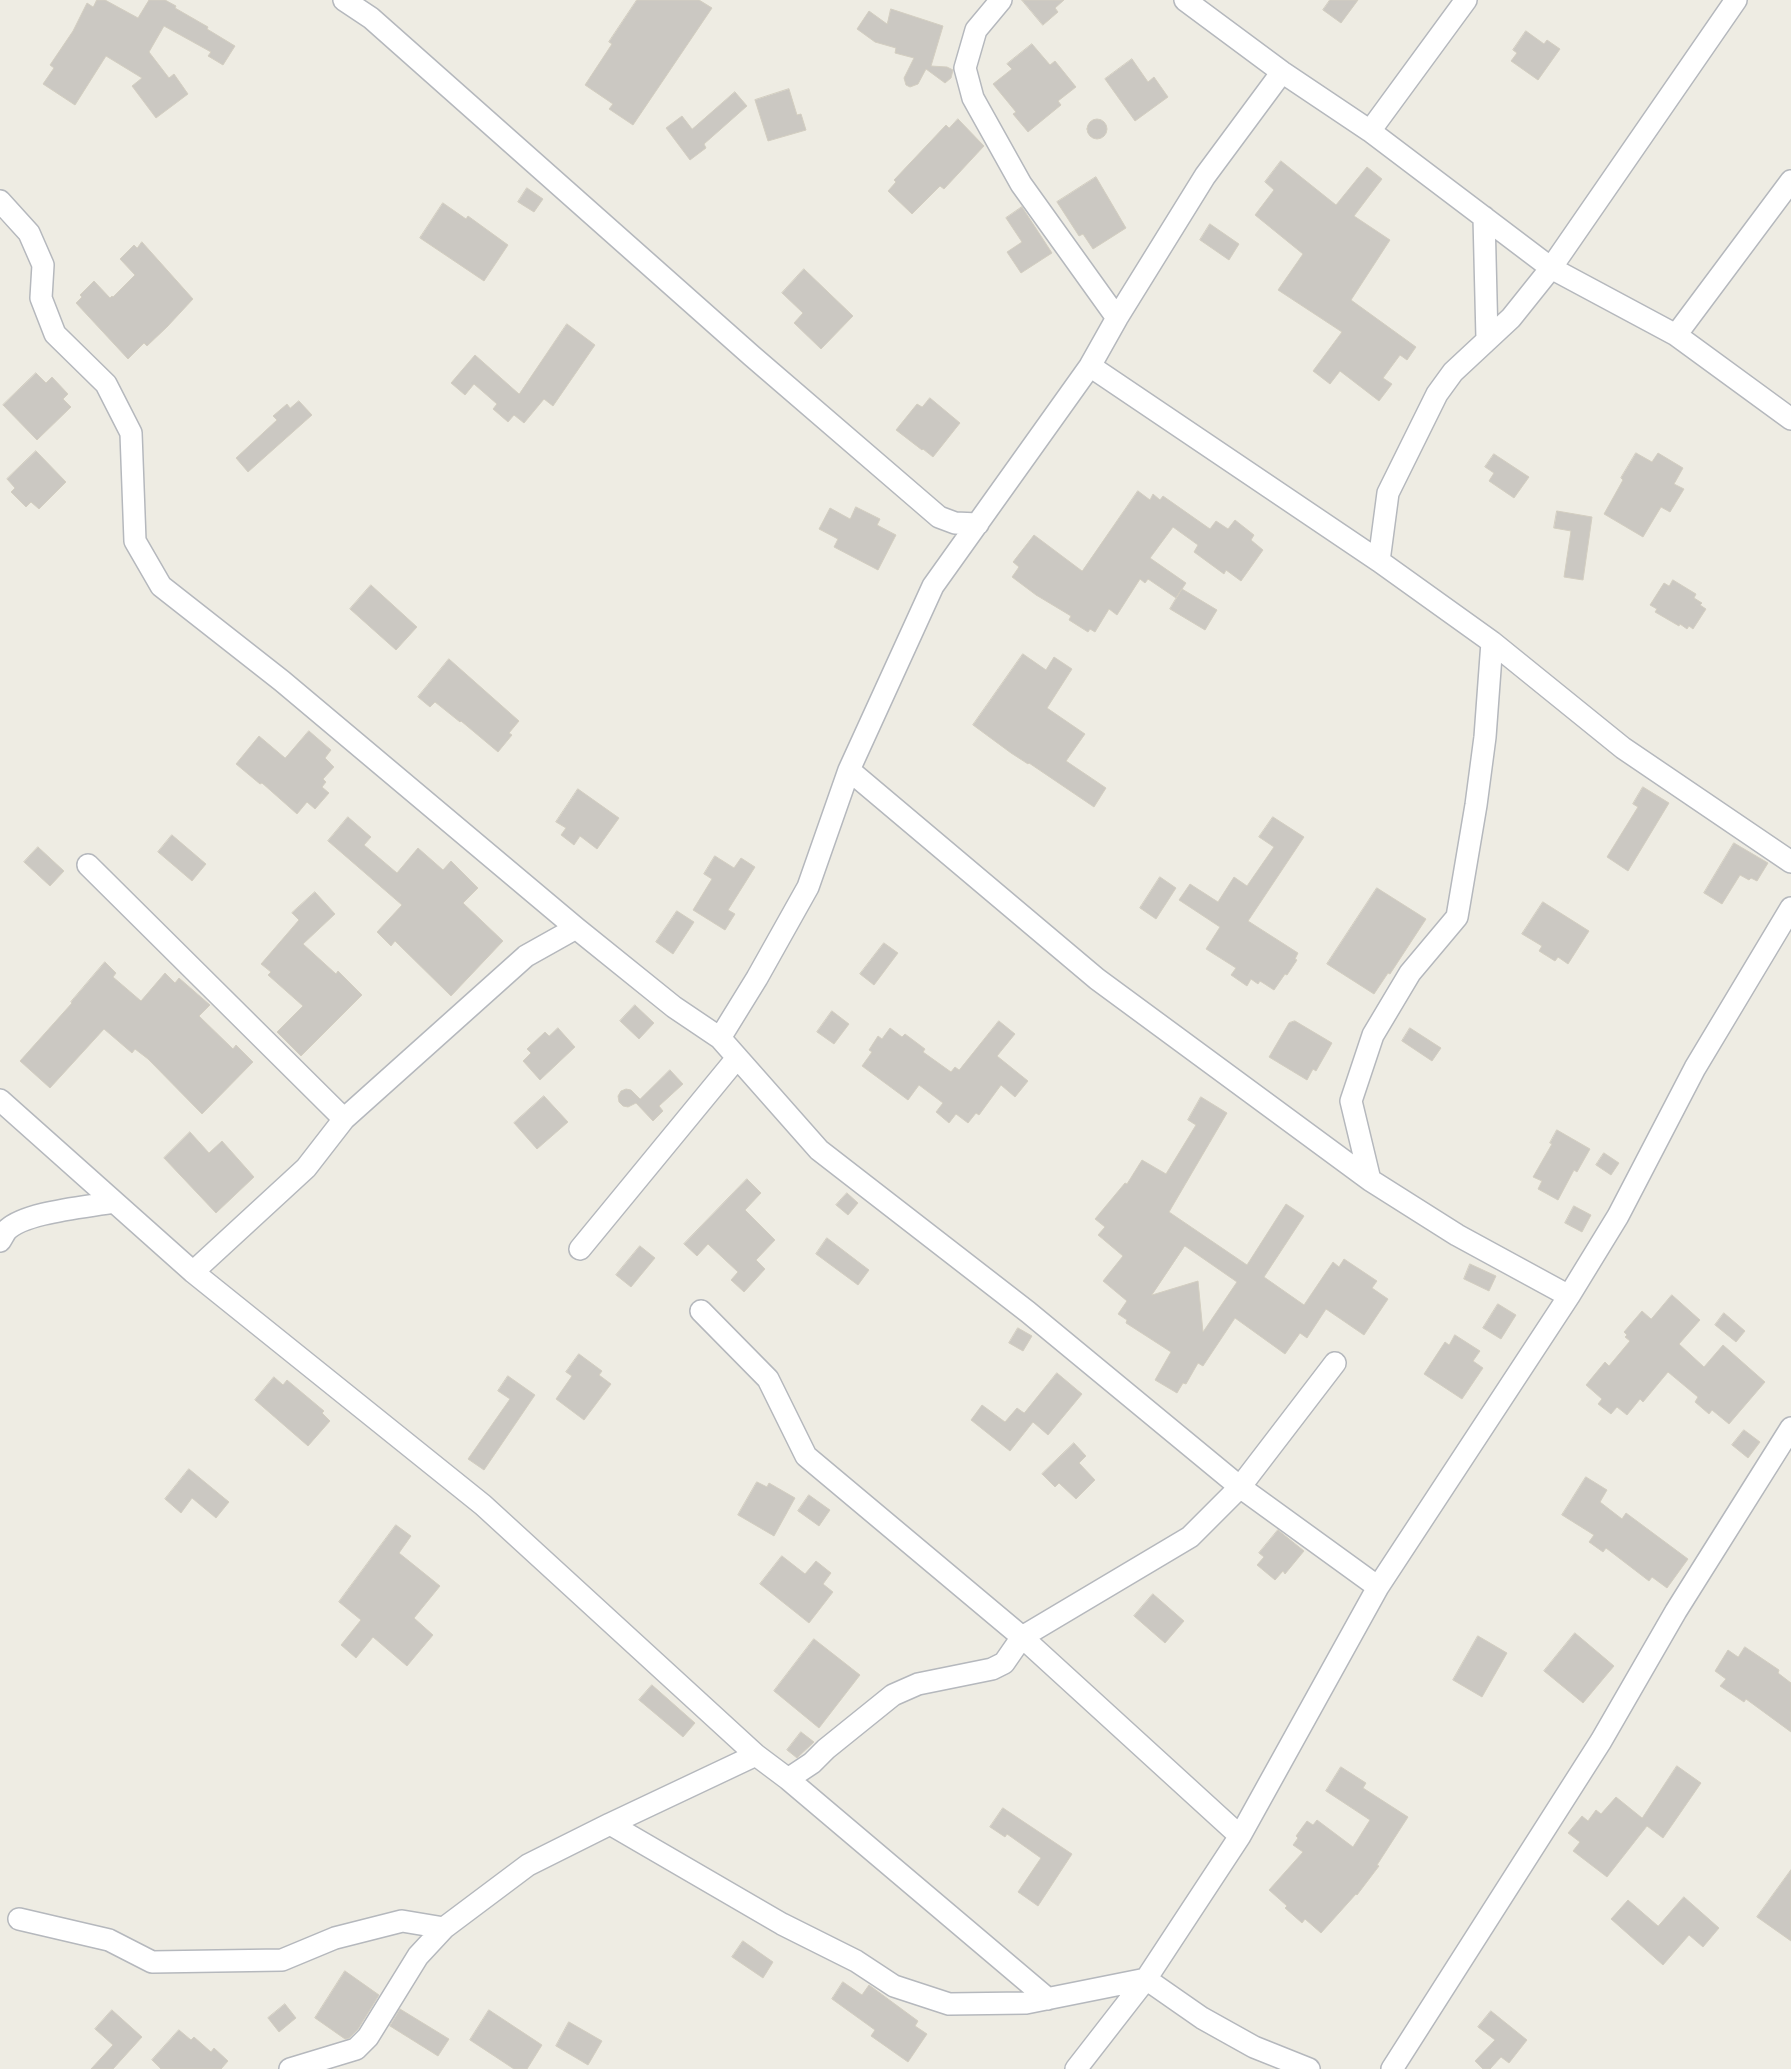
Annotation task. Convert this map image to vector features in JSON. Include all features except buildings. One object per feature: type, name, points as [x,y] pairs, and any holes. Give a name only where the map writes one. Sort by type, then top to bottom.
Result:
[{"type":"street","points":[[344,0],[371,18],[752,356],[940,517],[955,523],[978,524]]},
{"type":"street","points":[[1001,0],[976,30],[965,68],[973,98],[1022,184],[1117,318]]},
{"type":"street","points":[[1185,0],[1282,72],[1370,131],[1551,268],[1676,335],[1791,419]]},
{"type":"street","points":[[1370,131],[1466,0]]},
{"type":"street","points":[[1379,561],[1388,493],[1437,394],[1453,372],[1511,318],[1551,268],[1736,0]]},
{"type":"street","points":[[720,1038],[757,978],[808,887],[849,770],[933,586],[1090,366],[1117,318],[1205,176],[1282,72]]},
{"type":"street","points":[[1676,335],[1791,181]]},
{"type":"street","points":[[0,201],[29,233],[43,265],[41,298],[55,334],[106,384],[130,433],[135,541],[161,586],[282,681],[576,928],[674,1006],[720,1038],[819,1150],[1020,1306],[1240,1487],[1378,1587]]},
{"type":"street","points":[[1484,217],[1487,340]]},
{"type":"street","points":[[1090,366],[1379,561],[1492,642],[1623,748],[1791,862]]},
{"type":"street","points":[[1370,1180],[1352,1101],[1373,1035],[1410,973],[1457,917],[1485,737],[1492,642]]},
{"type":"street","points":[[849,770],[1097,979],[1370,1180],[1457,1235],[1569,1296]]},
{"type":"street","points":[[88,865],[344,1120]]},
{"type":"street","points":[[1076,2069],[1146,1979],[1240,1836],[1378,1587],[1569,1296],[1618,1216],[1695,1068],[1791,908]]},
{"type":"street","points":[[193,1272],[306,1168],[344,1120],[526,956],[576,928]]},
{"type":"street","points":[[580,1249],[738,1058]]},
{"type":"street","points":[[0,1100],[193,1272],[483,1505],[756,1756],[788,1779],[1048,1999]]},
{"type":"street","points":[[0,1241],[6,1231],[18,1222],[53,1212],[114,1202]]},
{"type":"street","points":[[701,1311],[768,1379],[806,1456],[1022,1637],[1240,1836]]},
{"type":"street","points":[[788,1779],[812,1763],[826,1749],[893,1695],[918,1684],[992,1668],[1004,1663],[1022,1637],[1190,1537],[1240,1487],[1335,1363]]},
{"type":"street","points":[[1392,2069],[1601,1741],[1676,1611],[1791,1428]]},
{"type":"street","points":[[290,2069],[356,2049],[368,2037],[418,1956],[444,1928],[528,1865],[610,1824],[756,1756]]},
{"type":"street","points":[[610,1824],[782,1924],[856,1961],[894,1986],[949,2004],[1026,2003],[1146,1979],[1202,2018],[1246,2042],[1308,2069]]},
{"type":"street","points":[[19,1919],[109,1940],[152,1962],[282,1960],[335,1938],[402,1921],[444,1928]]}]
